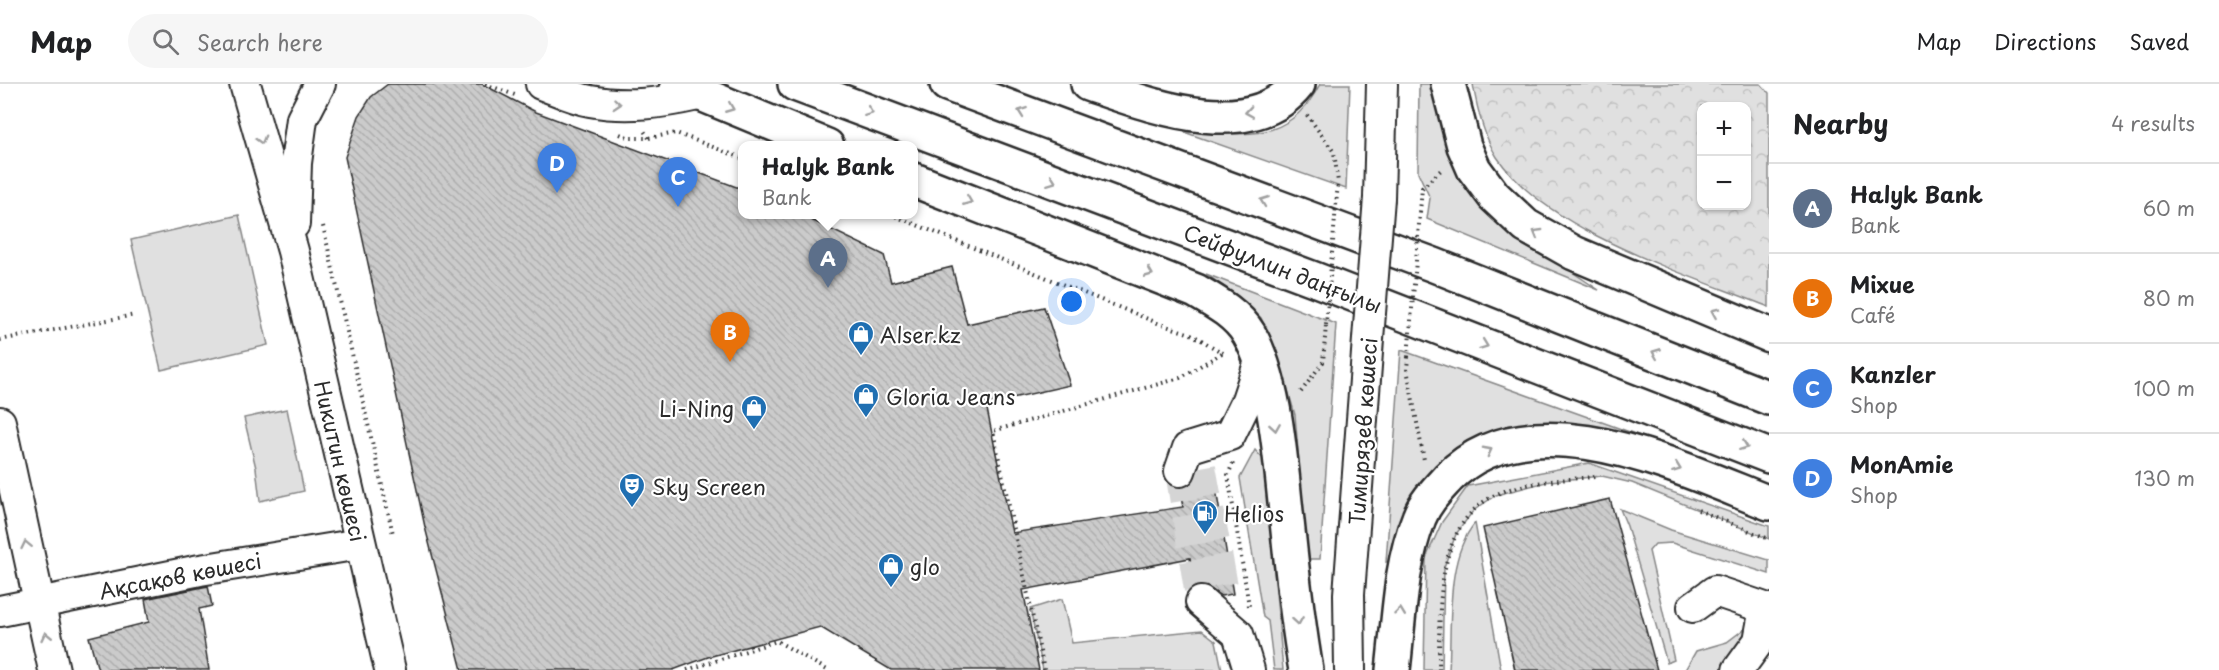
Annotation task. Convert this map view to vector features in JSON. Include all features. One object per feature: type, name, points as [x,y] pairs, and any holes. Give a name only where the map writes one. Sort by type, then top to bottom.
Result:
[{"type":"main road","name":"Сейфуллин даңғылы","points":[[795,84],[1303,275],[1769,456]]},
{"type":"main road","points":[[947,84],[1402,253],[1769,398]]},
{"type":"main road","points":[[1088,84],[1160,109],[1221,117],[1264,110],[1291,93],[1300,96]]},
{"type":"main road","points":[[1448,84],[1464,146],[1474,169],[1494,196],[1526,226],[1574,253],[1769,335]]},
{"type":"main road","points":[[687,89],[814,141]]},
{"type":"main road","points":[[918,182],[1196,291],[1226,309],[1248,332],[1260,361],[1275,420],[1297,618],[1306,670]]},
{"type":"main road","points":[[1393,670],[1406,563],[1419,517],[1433,493],[1459,466],[1496,446],[1541,438],[1587,442],[1663,462],[1769,503]]},
{"type":"street","points":[[244,84],[292,251]]},
{"type":"street","points":[[292,251],[296,163],[302,119],[320,84]]},
{"type":"street","points":[[541,84],[588,101],[624,105],[658,104],[687,89]]},
{"type":"street","name":"Тимирязев көшесі","points":[[1350,670],[1349,594],[1379,198],[1382,84]]},
{"type":"street","name":"Никитин көшесі","points":[[292,251],[390,670]]},
{"type":"street","points":[[1190,462],[1230,435],[1247,400],[1260,361]]},
{"type":"street","points":[[0,422],[54,670]]},
{"type":"street","name":"Ақсақов көшесі","points":[[0,611],[200,570],[360,544]]},
{"type":"street","points":[[1693,607],[1715,591],[1765,608],[1759,641],[1738,670]]},
{"type":"street","points":[[1229,612],[1249,670]]},
{"type":"path","points":[[1295,399],[1323,362],[1338,182],[1334,152],[1300,96]]},
{"type":"path","points":[[649,138],[676,133],[738,157]]},
{"type":"path","points":[[1425,465],[1407,369],[1422,188],[1445,165]]},
{"type":"path","points":[[322,219],[393,534]]},
{"type":"path","points":[[902,219],[1160,324],[1191,334],[1222,353],[1247,400]]},
{"type":"path","points":[[0,340],[135,315]]},
{"type":"path","points":[[1044,670],[993,431],[1180,378],[1222,353]]},
{"type":"path","points":[[1229,612],[1228,475],[1236,456]]},
{"type":"path","points":[[1439,670],[1444,567],[1456,534],[1473,511],[1496,495],[1550,481],[1602,476]]},
{"type":"path","points":[[1694,508],[1769,540]]},
{"type":"path","points":[[687,670],[710,659],[777,641],[827,670]]},
{"type":"green space","points":[[1320,84],[1350,84],[1346,189],[1184,132],[1245,134],[1278,127],[1294,118],[1307,104]]},
{"type":"green space","points":[[1419,84],[1436,84],[1514,233],[1599,290],[1427,219],[1430,198],[1418,172]]},
{"type":"green space","points":[[1473,84],[1761,84],[1769,93],[1769,307],[1621,248],[1583,229],[1549,207],[1520,184],[1497,157],[1484,131]]},
{"type":"green space","points":[[239,215],[268,345],[161,370],[131,240]]},
{"type":"green space","points":[[1206,274],[1336,324],[1320,559],[1307,559],[1295,415],[1277,352],[1261,318],[1239,297]]},
{"type":"green space","points":[[1401,350],[1649,439],[1594,429],[1540,425],[1513,427],[1488,434],[1464,445],[1431,473],[1414,495],[1406,513],[1398,560],[1386,562]]},
{"type":"green space","points":[[287,409],[304,491],[260,501],[256,468],[244,418]]},
{"type":"green space","points":[[1255,450],[1264,460],[1283,670],[1274,670],[1268,621],[1263,617],[1240,478]]},
{"type":"green space","points":[[1589,463],[1769,526],[1769,539],[1632,483],[1602,476],[1550,481],[1496,495],[1473,511],[1456,534],[1444,567],[1442,670],[1424,670],[1426,558],[1442,522],[1468,486]]},
{"type":"green space","points":[[1620,509],[1671,530],[1769,560],[1769,574],[1672,543],[1655,544],[1649,551],[1674,660],[1667,663]]},
{"type":"green space","points":[[1475,523],[1501,670],[1449,670],[1454,573],[1465,538]]},
{"type":"green space","points":[[1062,599],[1072,643],[1202,630],[1216,641],[1222,670],[1043,670],[1030,609]]},
{"type":"green space","points":[[1750,628],[1726,670],[1685,670],[1696,651],[1727,642],[1743,630]]},
{"type":"building","points":[[388,84],[482,84],[536,112],[738,188],[738,219],[809,219],[884,255],[891,282],[952,267],[967,324],[1044,307],[1070,385],[986,404],[1012,533],[1183,507],[1179,488],[1191,484],[1198,473],[1213,470],[1233,594],[1221,596],[1205,585],[1194,586],[1190,558],[1023,590],[1039,670],[891,670],[820,627],[708,657],[673,670],[462,670],[425,527],[345,157],[359,116],[371,97]]},
{"type":"building","points":[[1610,499],[1657,670],[1515,670],[1483,528]]},
{"type":"building","points":[[208,586],[212,606],[199,609],[209,670],[98,670],[89,637],[149,622],[145,599]]},
{"type":"tunnel","points":[[1201,467],[1225,597]]},
{"type":"tunnel","points":[[1180,471],[1201,602]]},
{"type":"place","name":"MonAmie","points":[[557,193]]},
{"type":"place","name":"Kanzler","points":[[678,207]]},
{"type":"place","name":"Halyk Bank","points":[[828,288]]},
{"type":"place","name":"Alser.kz","points":[[861,357]]},
{"type":"place","name":"Mixue","points":[[730,362]]},
{"type":"place","name":"Gloria Jeans","points":[[866,419]]},
{"type":"place","name":"Li-Ning","points":[[754,431]]},
{"type":"place","name":"Sky Screen","points":[[632,509]]},
{"type":"place","name":"Helios","points":[[1205,536]]},
{"type":"place","name":"glo","points":[[891,589]]}]
